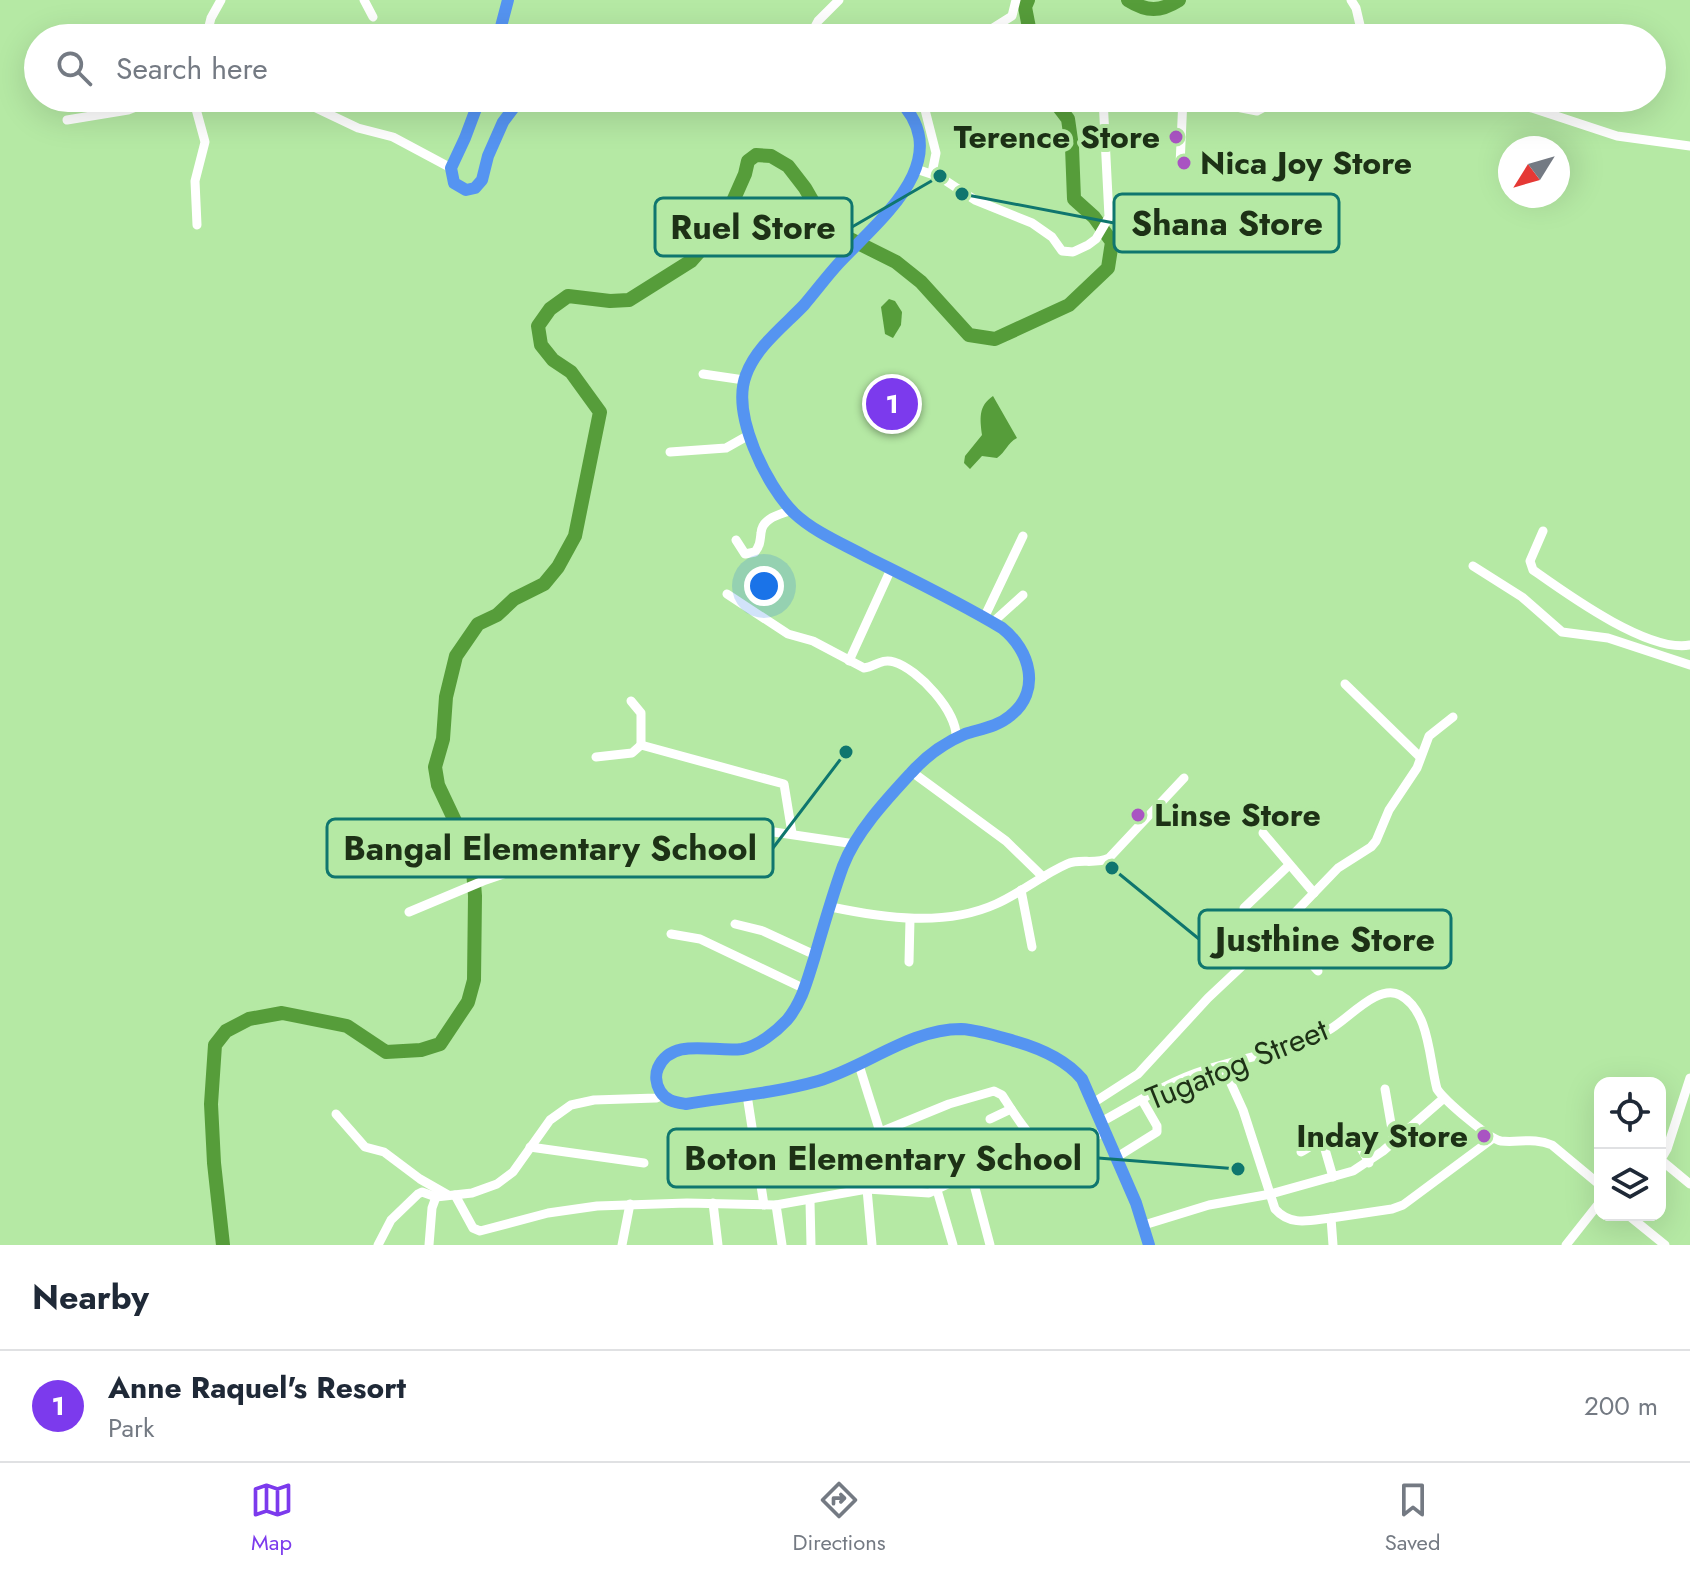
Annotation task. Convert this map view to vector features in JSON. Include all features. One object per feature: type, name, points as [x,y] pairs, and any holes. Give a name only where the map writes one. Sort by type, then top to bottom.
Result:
[{"type":"highway","points":[[502,24],[508,0]]},
{"type":"highway","points":[[475,112],[451,168],[454,183],[466,190],[475,188],[482,180],[488,156],[510,112]]},
{"type":"highway","points":[[912,112],[919,128],[919,158],[897,202],[757,355],[744,380],[742,403],[749,435],[770,480],[792,510],[826,534],[1007,633],[1024,652],[1029,669],[1028,686],[1021,704],[1006,719],[956,738],[930,754],[882,806],[842,868],[805,989],[786,1022],[743,1049],[691,1048],[664,1057],[656,1075],[658,1089],[671,1102],[686,1104],[747,1095],[820,1080],[924,1035],[962,1029],[985,1032],[1025,1044],[1068,1065],[1082,1079],[1117,1157],[1149,1245]]},
{"type":"street","points":[[210,24],[221,0]]},
{"type":"street","points":[[364,0],[373,17]]},
{"type":"street","points":[[817,24],[839,0]]},
{"type":"street","points":[[999,24],[1012,16],[1016,0]]},
{"type":"street","points":[[1351,0],[1360,24]]},
{"type":"street","points":[[67,120],[116,112]]},
{"type":"street","points":[[197,112],[205,142],[195,181],[197,225]]},
{"type":"street","points":[[324,112],[358,128],[393,137],[451,168]]},
{"type":"street","points":[[926,112],[936,153],[932,173]]},
{"type":"street","points":[[916,169],[932,173],[969,197],[1032,223],[1052,237],[1062,251],[1078,250],[1096,239],[1109,217],[1104,112]]},
{"type":"street","points":[[1180,165],[1182,112]]},
{"type":"street","points":[[1544,112],[1617,136],[1690,146]]},
{"type":"street","points":[[703,374],[744,380]]},
{"type":"street","points":[[670,452],[726,448],[749,435]]},
{"type":"street","points":[[736,540],[745,554],[755,552],[761,542],[763,525],[792,510]]},
{"type":"street","points":[[1543,531],[1530,561],[1533,570],[1617,623],[1672,646],[1690,645]]},
{"type":"street","points":[[988,620],[1023,536]]},
{"type":"street","points":[[1473,566],[1522,597],[1562,632],[1608,638],[1690,665]]},
{"type":"street","points":[[849,661],[891,569]]},
{"type":"street","points":[[727,594],[788,634],[813,641],[849,661],[868,668],[882,661],[896,662],[914,674],[944,705],[955,723],[956,738]]},
{"type":"street","points":[[988,620],[1023,595]]},
{"type":"street","points":[[1345,684],[1420,757]]},
{"type":"street","points":[[596,757],[632,753],[641,745],[641,713],[631,701]]},
{"type":"street","points":[[1093,1103],[1146,1067],[1208,998],[1338,868],[1376,841],[1389,810],[1412,776],[1429,736],[1453,717]]},
{"type":"street","points":[[641,745],[784,784],[792,833]]},
{"type":"street","points":[[912,772],[1006,841],[1043,877]]},
{"type":"street","points":[[831,907],[910,919],[976,910],[997,903],[1070,862],[1109,858],[1184,778]]},
{"type":"street","points":[[409,912],[483,881],[571,851],[604,845],[756,832],[792,833],[855,844]]},
{"type":"street","points":[[1263,833],[1314,893]]},
{"type":"street","points":[[1244,908],[1288,866]]},
{"type":"street","points":[[1021,890],[1032,947]]},
{"type":"street","points":[[909,962],[910,919]]},
{"type":"street","points":[[735,924],[763,931],[815,955]]},
{"type":"street","points":[[1279,929],[1318,971]]},
{"type":"street","points":[[671,934],[700,939],[805,989]]},
{"type":"street","name":"Tugatog Street","points":[[1036,1142],[1048,1152],[1060,1152],[1142,1100],[1195,1073],[1316,1036],[1344,1021],[1377,995],[1391,992],[1404,997],[1415,1009],[1427,1042],[1437,1089],[1444,1098]]},
{"type":"street","points":[[859,1065],[880,1132]]},
{"type":"street","points":[[1223,1066],[1243,1110],[1275,1209],[1291,1221],[1331,1218],[1403,1205],[1492,1139]]},
{"type":"street","points":[[1664,1149],[1690,1078]]},
{"type":"street","points":[[1385,1089],[1394,1141]]},
{"type":"street","points":[[336,1114],[365,1147],[384,1152],[420,1179],[451,1195],[473,1228],[480,1231],[548,1213],[597,1206],[776,1205],[867,1189],[921,1193],[937,1190],[1036,1142],[998,1092],[994,1091],[949,1104],[829,1153],[759,1168]]},
{"type":"street","points":[[378,1245],[391,1220],[418,1194],[422,1192],[436,1197],[472,1193],[497,1184],[513,1172],[550,1120],[571,1105],[594,1100],[656,1098],[663,1095]]},
{"type":"street","points":[[747,1095],[764,1205]]},
{"type":"street","points":[[1144,1225],[1209,1205],[1271,1194],[1333,1177],[1369,1163],[1444,1098],[1492,1139],[1543,1141],[1594,1180]]},
{"type":"street","points":[[1117,1157],[1157,1132],[1157,1126],[1142,1100]]},
{"type":"street","points":[[990,1119],[1011,1109]]},
{"type":"street","points":[[1301,1152],[1334,1133],[1349,1135],[1361,1145],[1369,1163]]},
{"type":"street","points":[[1322,1139],[1333,1177]]},
{"type":"street","points":[[530,1147],[644,1163]]},
{"type":"street","points":[[1666,1165],[1690,1184]]},
{"type":"street","points":[[971,1173],[990,1245]]},
{"type":"street","points":[[867,1189],[872,1245]]},
{"type":"street","points":[[937,1190],[953,1245]]},
{"type":"street","points":[[429,1245],[436,1197]]},
{"type":"street","points":[[810,1201],[811,1245]]},
{"type":"street","points":[[713,1203],[718,1245]]},
{"type":"street","points":[[622,1245],[630,1204]]},
{"type":"street","points":[[776,1205],[782,1245]]},
{"type":"street","points":[[1566,1245],[1594,1210]]},
{"type":"street","points":[[1331,1218],[1333,1245]]},
{"type":"street","points":[[1635,1221],[1665,1245]]},
{"type":"shaded area","points":[[889,299],[895,301],[902,312],[901,325],[893,338],[885,334],[881,307]]},
{"type":"shaded area","points":[[993,396],[1017,438],[997,458],[982,456],[970,469],[964,463],[965,456],[982,435],[982,409]]},
{"type":"waterway","points":[[1028,0],[1025,7],[1028,24]]},
{"type":"waterway","points":[[1128,0],[1154,9],[1179,0]]},
{"type":"waterway","points":[[223,1245],[211,1104],[215,1045],[226,1031],[249,1019],[282,1013],[347,1026],[386,1052],[421,1050],[440,1044],[468,1002],[474,980],[472,857],[438,785],[435,767],[443,739],[446,697],[456,656],[478,624],[497,615],[514,599],[544,584],[558,567],[575,536],[600,412],[571,372],[553,360],[541,345],[538,326],[550,309],[568,296],[629,300],[691,261],[722,226],[748,161],[756,155],[771,156],[788,166],[828,228],[896,262],[921,282],[969,335],[995,339],[1069,305],[1108,268],[1112,242],[1094,217],[1074,199],[1072,147],[1068,119],[1063,112]]},
{"type":"place","name":"Terence Store","points":[[1176,137]]},
{"type":"place","name":"Nica Joy Store","points":[[1184,163]]},
{"type":"place","name":"Ruel Store","points":[[940,176]]},
{"type":"place","name":"Shana Store","points":[[962,194]]},
{"type":"place","name":"Anne Raquel's Resort","points":[[892,404]]},
{"type":"place","name":"Bangal Elementary School","points":[[846,752]]},
{"type":"place","name":"Linse Store","points":[[1138,815]]},
{"type":"place","name":"Justhine Store","points":[[1112,868]]},
{"type":"place","name":"Inday Store","points":[[1484,1136]]},
{"type":"place","name":"Boton Elementary School","points":[[1238,1169]]}]
